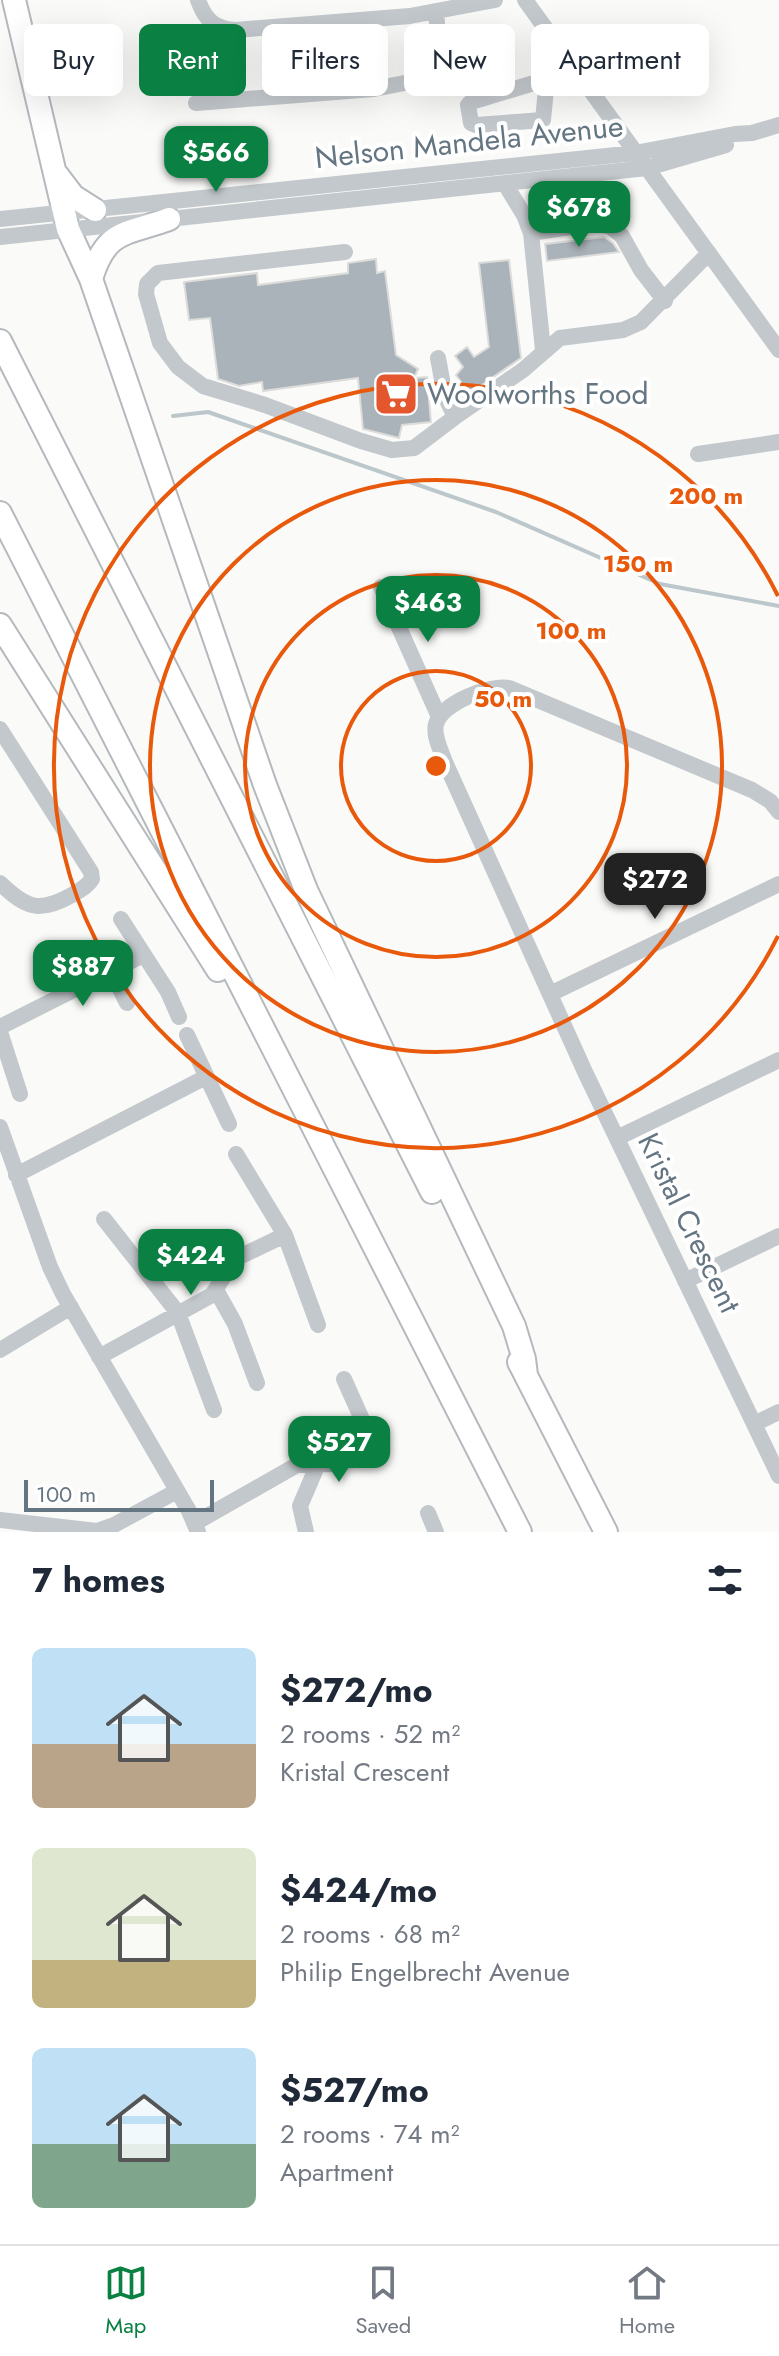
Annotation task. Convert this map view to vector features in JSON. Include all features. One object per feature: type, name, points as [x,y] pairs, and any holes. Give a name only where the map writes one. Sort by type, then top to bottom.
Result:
[{"type":"highway","points":[[14,0],[66,221],[91,279],[265,785],[306,890],[514,1326],[526,1375]]},
{"type":"highway","points":[[55,171],[73,196],[95,210]]},
{"type":"highway","points":[[91,279],[100,252],[112,239],[169,219]]},
{"type":"highway","points":[[0,341],[606,1532]]},
{"type":"highway","points":[[0,513],[520,1532]]},
{"type":"highway","points":[[0,625],[227,984],[268,1040]]},
{"type":"street","points":[[198,0],[210,21],[218,28],[231,30],[436,12],[495,0]]},
{"type":"street","points":[[525,0],[542,24]]},
{"type":"street","points":[[196,103],[374,89],[430,78],[441,68],[436,12]]},
{"type":"street","points":[[547,79],[543,120],[471,123],[468,105],[471,102],[547,79]]},
{"type":"street","points":[[594,96],[779,350]]},
{"type":"street","name":"Nelson Mandela Avenue","points":[[0,237],[66,221],[95,210],[635,153],[752,133],[779,125]]},
{"type":"street","name":"Nelson Mandela Avenue","points":[[0,219],[169,219],[596,174],[647,168],[741,140],[752,133]]},
{"type":"street","points":[[567,227],[576,201],[596,174]]},
{"type":"street","points":[[505,184],[531,233],[543,350]]},
{"type":"street","points":[[531,233],[601,224],[616,230],[665,301]]},
{"type":"street","points":[[345,252],[164,270],[147,284],[146,294],[160,343],[178,367],[203,386],[380,447],[402,451],[414,448],[523,370],[543,350],[563,337],[629,329],[665,301],[709,253]]},
{"type":"street","points":[[438,358],[445,396],[455,417]]},
{"type":"street","points":[[698,454],[779,442]]},
{"type":"street","name":"Kristal Crescent","points":[[381,587],[439,717],[436,734],[445,762],[617,1138],[779,1476]]},
{"type":"street","points":[[439,717],[473,695],[495,687],[509,688],[752,790],[770,801],[779,812]]},
{"type":"street","points":[[0,729],[91,872],[92,879],[88,886],[49,907],[40,908],[0,883]]},
{"type":"street","points":[[550,994],[779,884]]},
{"type":"street","points":[[121,919],[168,992],[179,1017]]},
{"type":"street","points":[[20,1094],[1,1031],[143,955]]},
{"type":"street","points":[[111,971],[127,1003]]},
{"type":"street","points":[[187,1035],[229,1124]]},
{"type":"street","points":[[617,1138],[779,1060]]},
{"type":"street","points":[[16,1175],[206,1077]]},
{"type":"street","points":[[0,1127],[50,1267],[196,1528],[297,1465],[338,1463],[369,1448],[371,1445],[344,1379]]},
{"type":"street","points":[[236,1154],[285,1235],[318,1325]]},
{"type":"street","points":[[104,1219],[178,1313],[214,1410]]},
{"type":"street","points":[[99,1357],[212,1295],[240,1255],[285,1235]]},
{"type":"street","points":[[685,1281],[779,1236]]},
{"type":"street","points":[[216,1290],[235,1324],[257,1383]]},
{"type":"street","points":[[0,1350],[71,1307]]},
{"type":"street","points":[[754,1424],[779,1412]]},
{"type":"street","points":[[306,1532],[300,1506],[318,1464]]},
{"type":"street","points":[[0,1520],[97,1531],[177,1491]]},
{"type":"street","points":[[428,1513],[436,1532]]},
{"type":"building","points":[[604,237],[619,252],[547,261],[545,244]]},
{"type":"building","points":[[376,259],[377,273],[385,271],[396,355],[418,369],[414,378],[427,377],[431,422],[402,425],[399,438],[363,429],[358,378],[263,391],[262,382],[239,386],[218,379],[210,318],[189,320],[184,282],[257,273],[258,285],[348,273],[348,263]]},
{"type":"building","points":[[509,260],[521,358],[463,398],[454,387],[461,382],[456,375],[463,367],[455,356],[467,347],[474,357],[489,347],[479,263]]},
{"type":"waterway","points":[[173,416],[208,412],[496,512],[660,584],[779,606]]},
{"type":"place","name":"Woolworths Food","points":[[396,394]]}]
